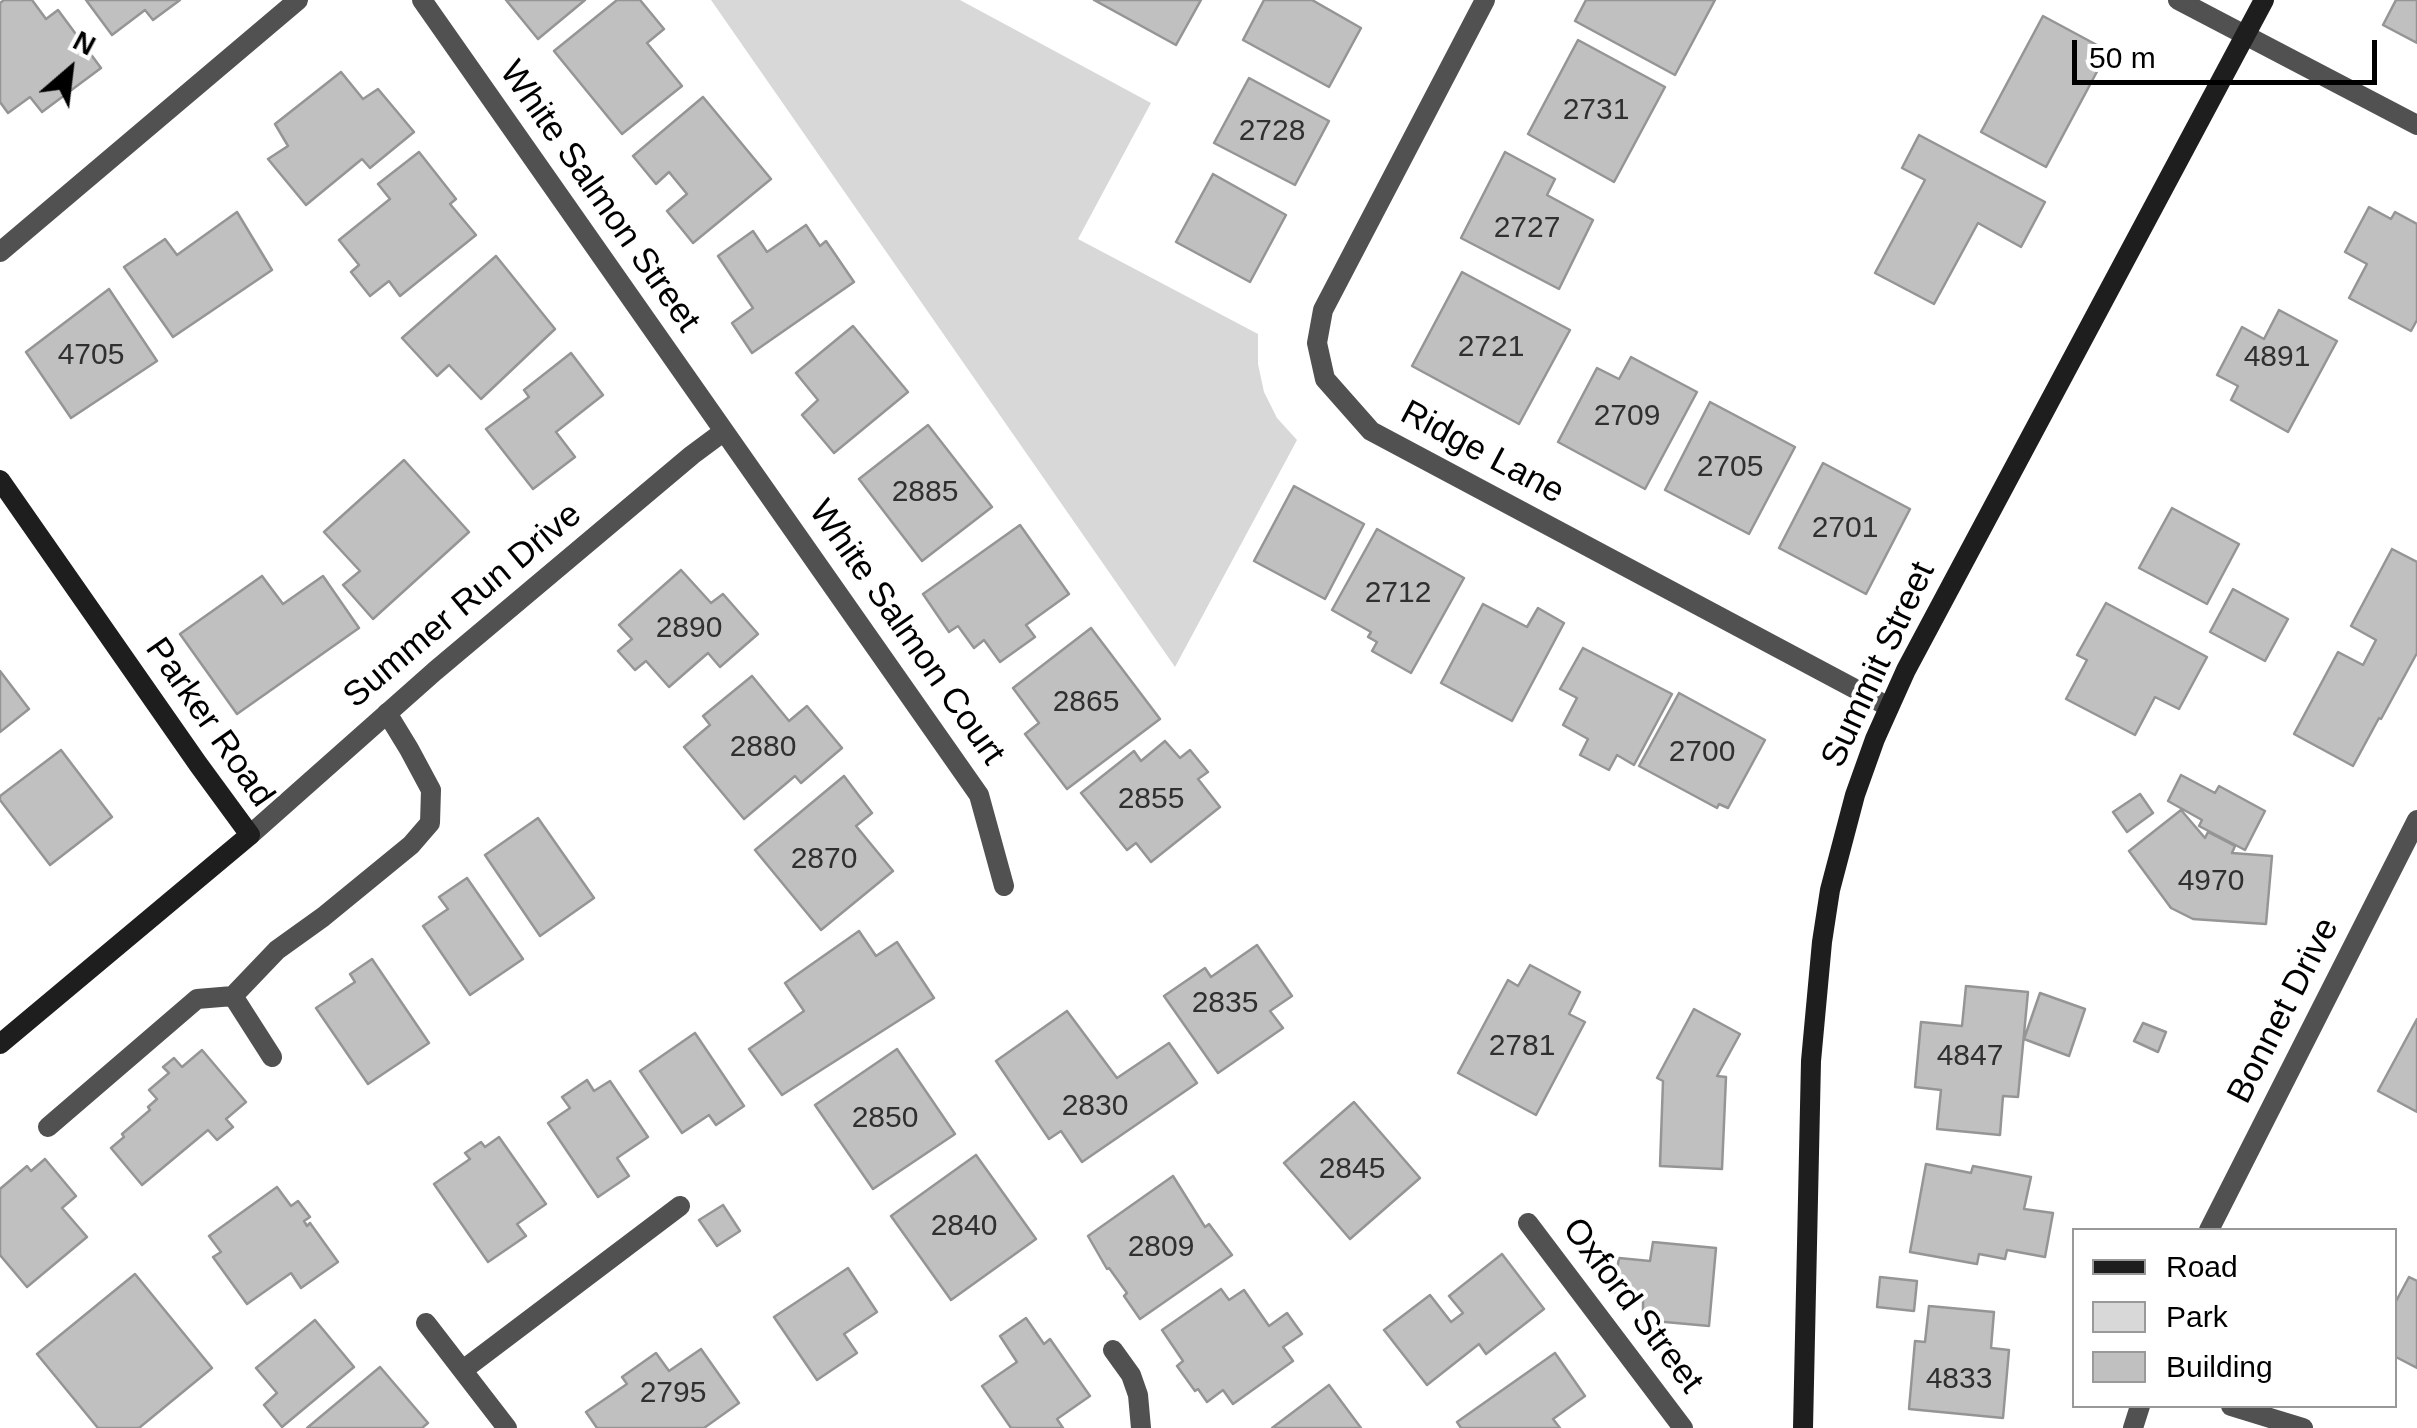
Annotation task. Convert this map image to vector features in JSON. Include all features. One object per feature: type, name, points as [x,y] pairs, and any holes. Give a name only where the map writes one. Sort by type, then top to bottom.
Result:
[{"type":"main road","name":"Summit Street","points":[[1803,1428],[1810,1078],[1830,890],[1855,795],[1889,707],[1977,534],[2264,0]]},
{"type":"main road","name":"Parker Road","points":[[0,480],[250,835],[0,1044]]},
{"type":"street","points":[[0,252],[298,0]]},
{"type":"street","name":"White Salmon Street","points":[[422,0],[723,432]]},
{"type":"street","name":"Ridge Lane","points":[[1485,0],[1323,310],[1318,343],[1326,379],[1371,431],[1889,707]]},
{"type":"street","points":[[2178,0],[2417,125]]},
{"type":"street","name":"Summer Run Drive","points":[[250,835],[386,713],[723,432]]},
{"type":"street","name":"White Salmon Court","points":[[723,432],[980,795],[1004,886]]},
{"type":"street","points":[[48,1127],[197,1000],[233,996],[277,950],[411,846],[430,823],[430,790],[386,713]]},
{"type":"street","name":"Bonnet Drive","points":[[2210,1228],[2417,820]]},
{"type":"street","points":[[233,996],[272,1056]]},
{"type":"street","points":[[463,1370],[680,1206]]},
{"type":"street","name":"Oxford Street","points":[[1528,1223],[1683,1428]]},
{"type":"street","points":[[426,1323],[507,1428]]},
{"type":"street","points":[[1113,1350],[1131,1374],[1142,1428]]},
{"type":"street","points":[[2238,1408],[2304,1428]]},
{"type":"green space","points":[[711,0],[960,0],[1151,103],[1078,239],[1258,334],[1258,364],[1264,392],[1277,418],[1297,440],[1175,667]]},
{"type":"building","points":[[32,0],[46,19],[58,10],[101,68],[42,112],[30,97],[8,113],[0,102],[0,3]]},
{"type":"building","points":[[86,0],[180,0],[153,20],[145,10],[112,35]]},
{"type":"building","points":[[506,0],[585,0],[538,39]]},
{"type":"building","points":[[617,0],[640,0],[664,29],[647,43],[682,86],[622,134],[554,51]]},
{"type":"building","points":[[1094,0],[1201,0],[1176,45]]},
{"type":"building","points":[[1264,0],[1312,0],[1361,28],[1329,87],[1243,40]]},
{"type":"building","points":[[1586,0],[1715,0],[1675,75],[1575,21]]},
{"type":"building","points":[[2396,0],[2417,0],[2417,43],[2383,25]]},
{"type":"building","points":[[2043,16],[2108,51],[2046,167],[1981,132]]},
{"type":"building","points":[[1578,40],[1665,87],[1614,182],[1528,134]]},
{"type":"building","points":[[341,72],[363,99],[378,89],[414,132],[370,168],[362,159],[306,205],[268,159],[288,146],[275,124]]},
{"type":"building","points":[[1249,78],[1329,121],[1295,185],[1214,143]]},
{"type":"building","points":[[703,97],[771,179],[693,243],[667,211],[687,194],[669,172],[656,184],[633,156]]},
{"type":"building","points":[[1919,135],[2045,202],[2021,247],[1978,223],[1934,304],[1875,273],[1925,180],[1902,168]]},
{"type":"building","points":[[419,152],[456,199],[450,204],[476,235],[400,296],[389,281],[370,296],[351,272],[359,265],[339,240],[390,199],[378,184]]},
{"type":"building","points":[[1505,152],[1555,179],[1547,195],[1593,220],[1559,289],[1461,238]]},
{"type":"building","points":[[1213,174],[1286,215],[1250,282],[1176,242]]},
{"type":"building","points":[[2369,207],[2391,219],[2395,212],[2417,224],[2417,320],[2411,331],[2349,298],[2367,264],[2345,252]]},
{"type":"building","points":[[237,212],[272,270],[173,337],[124,267],[165,239],[177,255]]},
{"type":"building","points":[[806,225],[820,246],[826,241],[854,282],[752,353],[732,323],[753,308],[718,256],[753,231],[767,252]]},
{"type":"building","points":[[496,256],[555,329],[481,399],[449,365],[437,376],[402,338]]},
{"type":"building","points":[[1462,272],[1570,330],[1519,424],[1412,366]]},
{"type":"building","points":[[109,289],[157,361],[71,418],[26,352]]},
{"type":"building","points":[[2279,310],[2337,341],[2288,432],[2231,400],[2238,386],[2217,375],[2242,327],[2264,339]]},
{"type":"building","points":[[853,326],[908,392],[834,453],[802,415],[818,400],[796,373]]},
{"type":"building","points":[[571,353],[603,395],[556,432],[575,457],[533,489],[486,429],[529,397],[524,390]]},
{"type":"building","points":[[1631,357],[1697,392],[1645,489],[1558,442],[1597,368],[1619,379]]},
{"type":"building","points":[[1710,402],[1795,447],[1749,534],[1665,490]]},
{"type":"building","points":[[928,425],[992,507],[922,561],[859,479]]},
{"type":"building","points":[[404,460],[469,532],[373,619],[343,585],[360,571],[324,532]]},
{"type":"building","points":[[1823,463],[1910,509],[1866,594],[1779,548]]},
{"type":"building","points":[[1294,486],[1364,524],[1325,599],[1254,561]]},
{"type":"building","points":[[2172,508],[2239,544],[2207,604],[2139,568]]},
{"type":"building","points":[[1020,525],[1069,594],[1026,625],[1035,637],[1000,662],[984,640],[974,648],[958,626],[949,632],[923,594]]},
{"type":"building","points":[[1377,529],[1464,578],[1411,673],[1372,651],[1377,642],[1368,637],[1371,632],[1332,610]]},
{"type":"building","points":[[2392,549],[2417,562],[2417,653],[2353,766],[2294,734],[2338,652],[2363,665],[2376,640],[2351,626]]},
{"type":"building","points":[[681,570],[711,603],[723,594],[758,634],[720,667],[708,653],[669,687],[646,661],[635,670],[618,651],[632,639],[619,625]]},
{"type":"building","points":[[262,576],[283,604],[323,576],[359,628],[237,714],[180,634]]},
{"type":"building","points":[[2233,589],[2288,619],[2265,661],[2210,632]]},
{"type":"building","points":[[2106,603],[2207,657],[2179,709],[2155,697],[2135,735],[2066,699],[2087,660],[2077,655]]},
{"type":"building","points":[[1483,604],[1527,627],[1538,608],[1564,623],[1512,721],[1441,683]]},
{"type":"building","points":[[1091,628],[1160,719],[1067,789],[1025,734],[1039,723],[1013,688]]},
{"type":"building","points":[[1583,648],[1672,694],[1634,765],[1617,755],[1609,770],[1580,755],[1588,739],[1563,725],[1577,698],[1560,689]]},
{"type":"building","points":[[0,671],[29,709],[0,732]]},
{"type":"building","points":[[752,676],[789,721],[807,706],[842,748],[801,783],[795,776],[744,819],[684,747],[710,725],[703,716]]},
{"type":"building","points":[[1679,693],[1765,740],[1728,808],[1719,804],[1717,808],[1639,766]]},
{"type":"building","points":[[1165,741],[1180,758],[1190,750],[1208,772],[1198,779],[1220,807],[1151,862],[1136,843],[1127,850],[1081,793],[1134,751],[1141,761]]},
{"type":"building","points":[[61,750],[112,817],[50,865],[0,796]]},
{"type":"building","points":[[2181,775],[2215,793],[2219,786],[2265,811],[2245,850],[2199,826],[2202,820],[2168,801]]},
{"type":"building","points":[[844,776],[872,813],[856,826],[893,871],[821,930],[755,850]]},
{"type":"building","points":[[2140,794],[2153,813],[2127,832],[2113,812]]},
{"type":"building","points":[[2181,810],[2205,838],[2208,832],[2235,846],[2232,853],[2272,856],[2266,924],[2193,919],[2171,908],[2129,851]]},
{"type":"building","points":[[538,818],[594,898],[540,936],[485,855]]},
{"type":"building","points":[[467,878],[523,959],[470,995],[423,926],[448,909],[439,897]]},
{"type":"building","points":[[859,931],[876,956],[897,942],[934,998],[782,1095],[749,1049],[804,1011],[785,983]]},
{"type":"building","points":[[1257,945],[1292,996],[1270,1011],[1283,1028],[1218,1073],[1164,996],[1205,968],[1211,977]]},
{"type":"building","points":[[372,959],[429,1043],[368,1084],[316,1008],[355,982],[350,974]]},
{"type":"building","points":[[1530,965],[1580,992],[1569,1014],[1585,1022],[1536,1115],[1458,1073],[1508,980],[1518,986]]},
{"type":"building","points":[[1966,986],[2028,992],[2018,1097],[2003,1096],[2000,1135],[1937,1129],[1941,1090],[1915,1087],[1921,1022],[1962,1026]]},
{"type":"building","points":[[2040,993],[2085,1009],[2069,1056],[2024,1039]]},
{"type":"building","points":[[1694,1009],[1740,1034],[1717,1076],[1726,1077],[1722,1169],[1660,1166],[1663,1081],[1657,1078]]},
{"type":"building","points":[[1067,1011],[1117,1078],[1169,1043],[1197,1083],[1082,1162],[1061,1131],[1049,1139],[996,1061]]},
{"type":"building","points":[[2417,1019],[2417,1112],[2378,1091]]},
{"type":"building","points":[[2143,1023],[2166,1032],[2158,1052],[2134,1041]]},
{"type":"building","points":[[695,1033],[744,1106],[716,1125],[709,1115],[682,1133],[640,1071]]},
{"type":"building","points":[[897,1049],[955,1134],[873,1189],[815,1105]]},
{"type":"building","points":[[202,1050],[246,1102],[226,1119],[233,1127],[217,1140],[208,1130],[142,1185],[111,1148],[150,1110],[148,1107],[157,1099],[149,1090],[169,1073],[163,1067],[174,1058],[182,1067]]},
{"type":"building","points":[[587,1080],[594,1091],[610,1081],[648,1137],[617,1158],[629,1176],[598,1197],[548,1123],[570,1108],[562,1097]]},
{"type":"building","points":[[1354,1102],[1420,1178],[1350,1239],[1284,1163]]},
{"type":"building","points":[[499,1137],[546,1204],[517,1224],[526,1236],[488,1262],[434,1184],[470,1159],[465,1153],[481,1142],[485,1147]]},
{"type":"building","points":[[976,1155],[1036,1239],[951,1300],[891,1216]]},
{"type":"building","points":[[45,1159],[76,1196],[62,1208],[87,1237],[27,1287],[0,1255],[0,1189],[27,1166],[31,1171]]},
{"type":"building","points":[[1926,1164],[1971,1173],[1973,1166],[2031,1177],[2024,1209],[2053,1213],[2045,1257],[2007,1250],[2005,1259],[1979,1254],[1977,1264],[1910,1252]]},
{"type":"building","points":[[1173,1176],[1205,1227],[1209,1224],[1232,1255],[1140,1319],[1088,1236]]},
{"type":"building","points":[[277,1187],[291,1206],[298,1201],[310,1217],[304,1221],[307,1226],[310,1223],[338,1262],[301,1288],[291,1273],[247,1304],[213,1257],[221,1252],[209,1236]]},
{"type":"building","points":[[723,1205],[740,1231],[717,1246],[699,1220]]},
{"type":"building","points":[[1653,1242],[1716,1248],[1709,1326],[1643,1320],[1643,1297],[1613,1292],[1619,1258],[1650,1261]]},
{"type":"building","points":[[1502,1254],[1544,1309],[1486,1354],[1479,1344],[1427,1385],[1384,1330],[1430,1295],[1451,1322],[1463,1313],[1449,1296]]},
{"type":"building","points":[[848,1268],[877,1312],[844,1334],[857,1353],[817,1380],[774,1317]]},
{"type":"building","points":[[135,1274],[212,1368],[139,1428],[98,1428],[37,1354]]},
{"type":"building","points":[[1880,1277],[1917,1281],[1914,1311],[1877,1307]]},
{"type":"building","points":[[2409,1277],[2417,1281],[2417,1368],[2397,1358],[2397,1299]]},
{"type":"building","points":[[1221,1289],[1229,1300],[1244,1290],[1269,1326],[1287,1313],[1302,1334],[1283,1347],[1293,1361],[1233,1404],[1223,1390],[1207,1402],[1198,1389],[1195,1391],[1177,1366],[1183,1361],[1162,1330]]},
{"type":"building","points":[[1929,1306],[1994,1312],[1991,1348],[2009,1350],[2003,1418],[1909,1409],[1915,1341],[1925,1342]]},
{"type":"building","points":[[1026,1318],[1044,1344],[1050,1339],[1090,1396],[1057,1419],[1063,1428],[1011,1428],[982,1386],[1017,1362],[1000,1336]]},
{"type":"building","points":[[315,1320],[354,1367],[282,1427],[264,1405],[277,1393],[256,1368]]},
{"type":"building","points":[[701,1349],[739,1403],[704,1428],[597,1428],[586,1412],[627,1384],[622,1377],[656,1353],[669,1371]]},
{"type":"building","points":[[1555,1353],[1585,1396],[1553,1419],[1560,1428],[1461,1428],[1457,1422]]},
{"type":"building","points":[[380,1367],[428,1423],[422,1428],[307,1428]]},
{"type":"building","points":[[1329,1385],[1361,1428],[1272,1428]]}]
